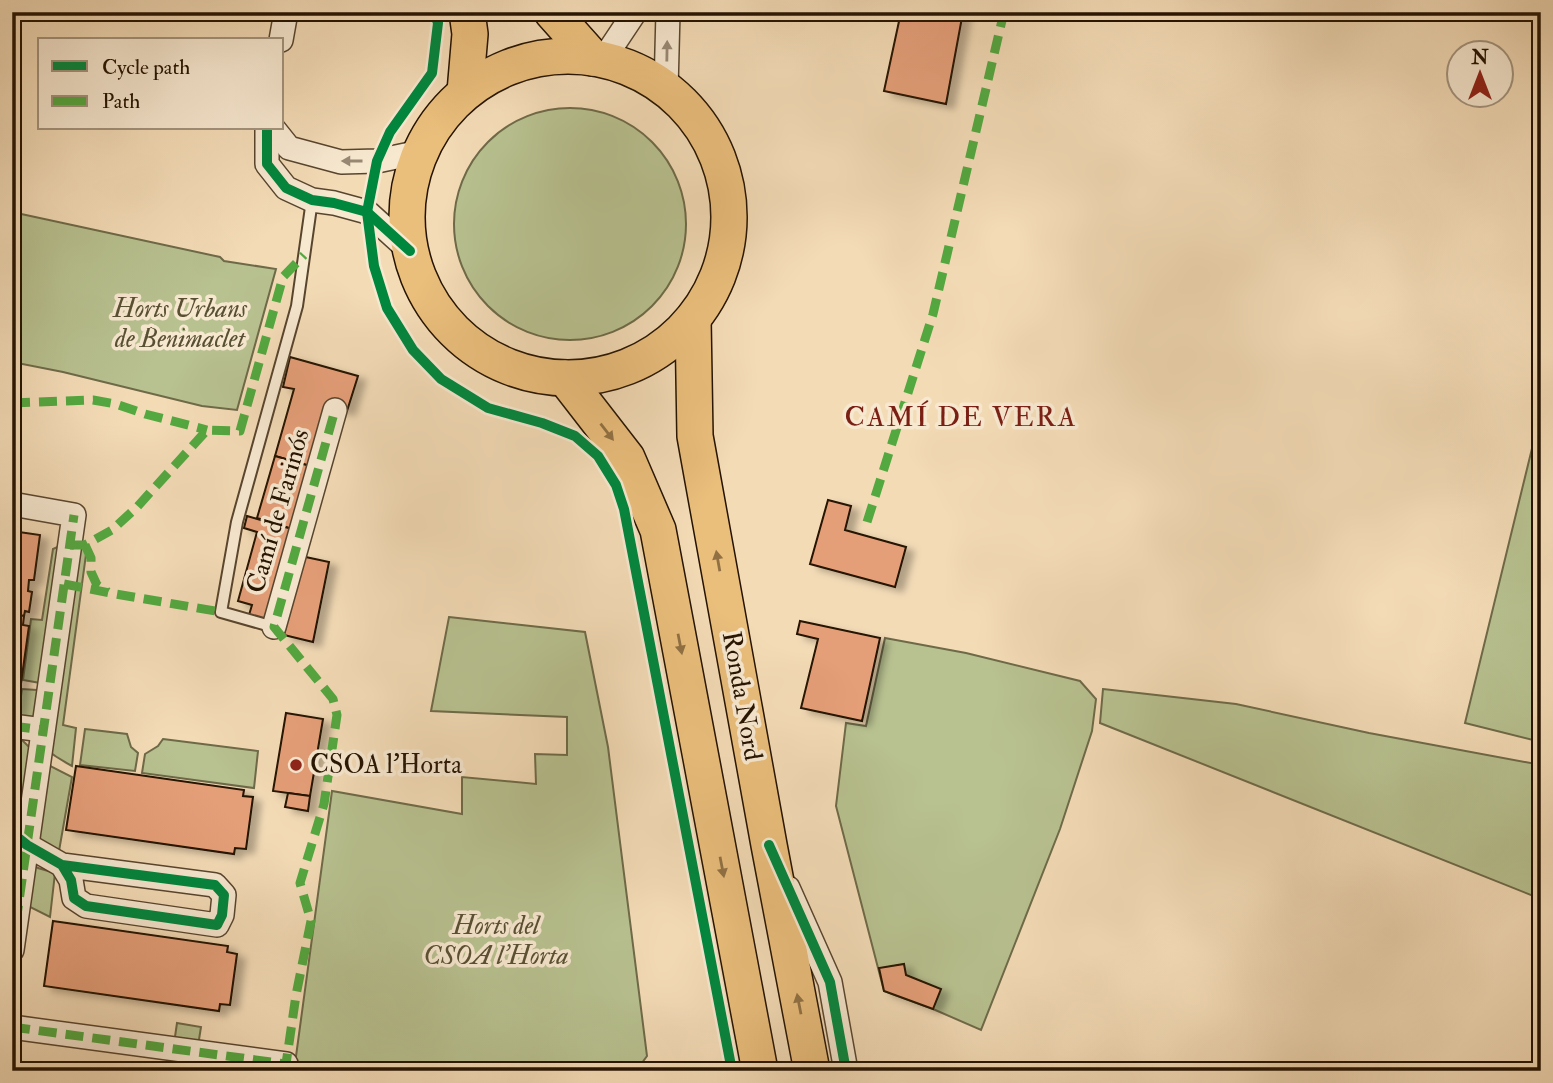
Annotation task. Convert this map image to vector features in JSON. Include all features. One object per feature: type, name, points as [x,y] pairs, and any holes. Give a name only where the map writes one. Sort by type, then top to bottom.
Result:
[{"type":"main road","points":[[465,92],[470,34],[467,12]]},
{"type":"main road","points":[[555,15],[598,59]]},
{"type":"main road","points":[[559,56],[598,59],[636,71],[666,89],[690,111],[709,138],[722,167],[728,198],[729,231],[723,262],[711,292],[693,319],[656,351],[613,372],[565,378],[529,373],[495,360],[465,341],[440,316],[421,285],[410,251],[406,226],[412,176],[420,152],[439,120],[465,92],[494,74],[525,62],[559,56]]},
{"type":"main road","name":"Ronda Nord","points":[[693,319],[695,436],[812,1071]]},
{"type":"main road","name":"Ronda Nord","points":[[565,378],[627,458],[658,530],[760,1071]]},
{"type":"street","points":[[281,38],[286,12]]},
{"type":"street","points":[[598,59],[635,12]]},
{"type":"street","points":[[666,89],[668,12]]},
{"type":"street","points":[[267,130],[267,164],[286,188],[312,200],[367,212],[410,251]]},
{"type":"street","points":[[275,130],[289,148],[341,162],[377,161],[420,152]]},
{"type":"street","name":"Camí de Farinós","points":[[274,627],[335,410]]},
{"type":"street","points":[[12,504],[74,515],[43,730],[20,839],[12,950]]},
{"type":"street","points":[[12,726],[43,730]]},
{"type":"street","points":[[20,839],[62,865],[215,886],[224,895],[222,915],[217,925],[86,906],[74,898],[71,880],[62,865]]},
{"type":"street","points":[[769,845],[830,982],[846,1071]]},
{"type":"street","points":[[12,1027],[286,1064]]},
{"type":"lane","points":[[274,627],[221,612],[237,522],[297,306],[312,200]]},
{"type":"green space","points":[[559,108],[581,108],[604,113],[625,122],[644,134],[660,150],[681,190],[686,224],[684,247],[672,279],[660,298],[644,314],[604,335],[581,340],[559,340],[536,335],[515,326],[496,314],[480,298],[459,258],[454,235],[454,213],[459,190],[468,169],[480,150],[496,134],[536,113]]},
{"type":"green space","name":"Horts Urbans de Benimaclet","points":[[12,212],[220,257],[224,261],[276,269],[237,410],[202,406],[12,362]]},
{"type":"green space","points":[[1536,432],[1541,434],[1541,742],[1465,723]]},
{"type":"green space","points":[[62,545],[87,547],[63,725],[76,728],[72,766],[43,747],[17,723],[22,689],[37,690],[50,707],[40,683],[23,680],[31,619],[42,620],[53,549]]},
{"type":"green space","name":"Horts del CSOA l'Horta","points":[[449,617],[585,632],[608,747],[647,1056],[636,1071],[294,1071],[332,791],[462,814],[462,777],[536,784],[535,754],[567,755],[567,717],[431,711]]},
{"type":"green space","points":[[885,638],[966,653],[1080,681],[1096,699],[1092,731],[1060,829],[981,1030],[884,991],[836,806],[846,723],[866,726]]},
{"type":"green space","points":[[1103,689],[1236,704],[1369,733],[1541,765],[1541,899],[1100,723]]},
{"type":"green space","points":[[85,729],[127,734],[131,747],[138,753],[135,771],[80,765]]},
{"type":"green space","points":[[16,734],[42,760],[72,777],[59,851],[46,845],[12,819],[12,787],[18,784],[19,778],[12,762]]},
{"type":"green space","points":[[163,739],[258,751],[254,788],[142,773],[145,754],[158,746]]},
{"type":"green space","points":[[12,850],[38,868],[55,873],[50,917],[12,898]]},
{"type":"green space","points":[[177,1023],[201,1027],[194,1071],[170,1071]]},
{"type":"building","points":[[901,12],[963,12],[946,104],[884,91]]},
{"type":"building","points":[[290,357],[358,376],[347,411],[327,405],[310,466],[275,456],[294,389],[283,387]]},
{"type":"building","points":[[275,456],[310,466],[292,529],[257,518]]},
{"type":"building","points":[[828,500],[851,506],[845,530],[906,547],[895,587],[810,564]]},
{"type":"building","points":[[247,516],[292,529],[267,620],[249,615],[252,605],[238,601],[257,532],[244,528]]},
{"type":"building","points":[[19,532],[40,535],[34,580],[29,580],[28,591],[32,592],[29,612],[25,611],[24,616],[12,614],[12,535],[18,536]]},
{"type":"building","points":[[301,556],[329,562],[313,642],[284,635]]},
{"type":"building","points":[[12,614],[24,616],[23,625],[29,626],[17,712],[12,711]]},
{"type":"building","points":[[800,621],[880,638],[862,721],[801,708],[818,639],[797,634]]},
{"type":"building","name":"CSOA l'Horta","points":[[286,713],[323,719],[310,796],[273,791]]},
{"type":"building","points":[[76,766],[244,790],[243,796],[253,797],[246,849],[235,848],[234,854],[66,830]]},
{"type":"building","points":[[288,793],[310,796],[308,811],[285,807]]},
{"type":"building","points":[[53,921],[228,946],[227,952],[237,954],[230,1005],[220,1004],[219,1011],[44,986]]},
{"type":"building","points":[[904,964],[906,975],[941,989],[933,1009],[884,991],[879,968]]},
{"type":"marked path","points":[[867,522],[933,314],[1004,12]]},
{"type":"marked path","points":[[70,545],[85,545],[112,530],[137,507],[207,430],[240,431],[283,277],[304,255]]},
{"type":"marked path","points":[[12,403],[93,400],[207,430]]},
{"type":"marked path","points":[[289,1071],[286,1064],[296,995],[311,921],[300,883],[324,804],[337,715],[333,699],[274,627],[335,410]]},
{"type":"marked path","points":[[12,950],[74,515]]},
{"type":"marked path","points":[[85,545],[97,585],[108,592]]},
{"type":"marked path","points":[[64,584],[221,612]]},
{"type":"marked path","points":[[12,726],[43,730]]},
{"type":"marked path","points":[[12,1027],[286,1064]]},
{"type":"cycle path","points":[[434,12],[438,23],[432,73],[390,132],[377,161],[367,212],[374,266],[387,308],[413,350],[441,379],[488,408],[542,423],[575,436],[598,456],[616,485],[624,509],[732,1071]]},
{"type":"cycle path","points":[[267,130],[267,164],[286,188],[312,200],[367,212],[410,251]]},
{"type":"cycle path","points":[[12,833],[62,865],[215,885],[224,895],[222,915],[217,925],[86,906],[74,898],[71,880],[62,865]]},
{"type":"cycle path","points":[[769,845],[830,982],[846,1071]]},
{"type":"place","name":"CSOA l'Horta","points":[[296,765]]},
{"type":"district","name":"CAMÍ DE VERA","points":[[961,417]]}]
